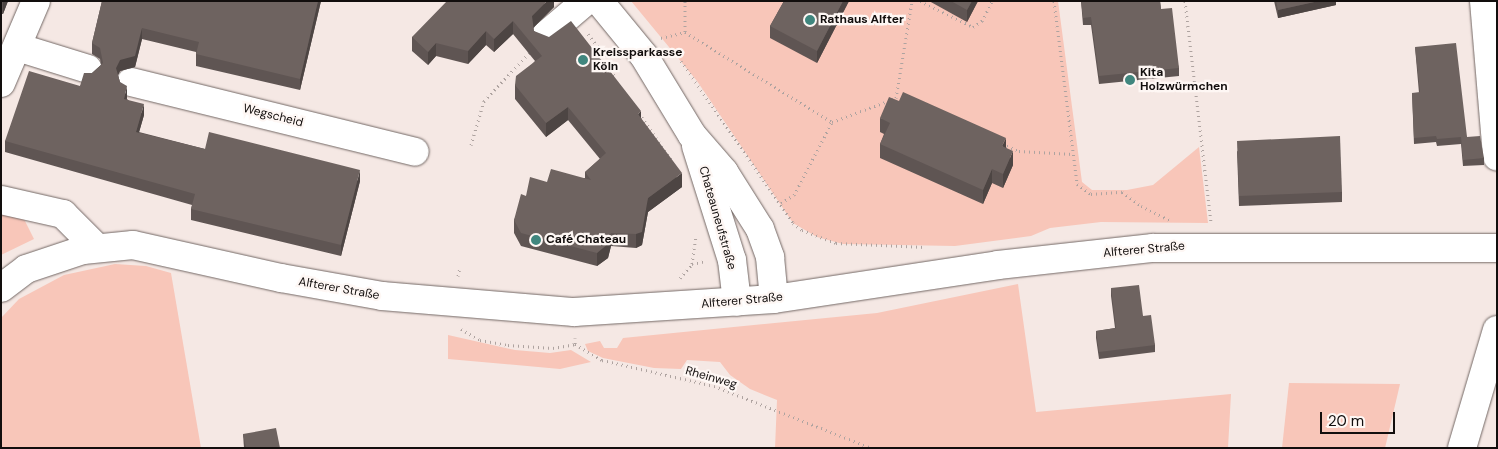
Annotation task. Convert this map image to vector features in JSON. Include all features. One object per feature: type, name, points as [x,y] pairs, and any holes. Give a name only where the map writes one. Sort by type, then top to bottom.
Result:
[{"type":"street","points":[[1,83],[18,47],[36,1]]},
{"type":"street","name":"Chateauneufstraße","points":[[599,1],[644,56],[692,135],[724,172],[760,229],[770,257],[774,299]]},
{"type":"street","points":[[1484,1],[1497,156]]},
{"type":"street","points":[[546,35],[579,7]]},
{"type":"street","points":[[18,47],[88,70]]},
{"type":"street","name":"Wegscheid","points":[[131,82],[415,152]]},
{"type":"street","name":"Chateauneufstraße","points":[[692,135],[732,260],[737,302]]},
{"type":"street","points":[[1,200],[63,214],[96,248]]},
{"type":"street","name":"Alfterer Straße","points":[[1,288],[26,269],[96,248],[133,245],[281,278],[382,296],[574,312],[774,299],[998,265],[1153,248],[1497,248]]},
{"type":"street","points":[[1462,448],[1497,330]]},
{"type":"path","points":[[686,1],[685,32],[832,122]]},
{"type":"path","points":[[896,98],[912,1]]},
{"type":"path","points":[[920,1],[974,27],[982,21],[992,1]]},
{"type":"path","points":[[1054,1],[1077,184],[1091,194],[1122,192],[1163,218],[1173,220]]},
{"type":"path","points":[[1185,1],[1211,221]]},
{"type":"path","points":[[579,7],[621,88]]},
{"type":"path","points":[[655,30],[667,45]]},
{"type":"path","points":[[471,145],[484,101],[546,35]]},
{"type":"path","points":[[679,60],[802,230],[830,241],[928,248]]},
{"type":"path","points":[[781,203],[794,195],[832,122],[896,98],[904,102]]},
{"type":"path","points":[[633,104],[673,161]]},
{"type":"path","points":[[992,139],[1019,151],[1073,154]]},
{"type":"path","points":[[692,264],[697,232]]},
{"type":"path","name":"Rheinweg","points":[[574,312],[575,344],[586,353],[602,360],[714,386],[858,440],[871,448]]},
{"type":"shaded area","points":[[631,1],[1058,1],[1082,182],[1092,190],[1127,190],[1153,185],[1199,147],[1208,223],[1101,222],[1050,228],[1031,236],[955,246],[843,244],[817,237],[793,223],[697,81]]},
{"type":"shaded area","points":[[1,207],[20,211],[34,239],[1,255]]},
{"type":"shaded area","points":[[115,264],[146,266],[171,273],[201,448],[1,448],[1,318],[19,299],[64,275]]},
{"type":"shaded area","points":[[1018,284],[1036,412],[1231,394],[1228,448],[775,448],[777,400],[750,389],[730,375],[720,362],[687,360],[681,369],[654,368],[603,358],[588,351],[585,344],[600,341],[604,348],[617,348],[623,338],[877,313]]},
{"type":"shaded area","points":[[448,335],[515,350],[550,353],[571,350],[591,362],[560,369],[448,359]]},
{"type":"shaded area","points":[[1289,383],[1400,384],[1385,448],[1282,448]]},
{"type":"building","points":[[102,1],[318,1],[300,79],[196,54],[199,42],[142,28],[135,56],[120,60],[116,68],[120,82],[127,86],[124,99],[144,104],[136,132],[205,149],[209,132],[360,170],[341,245],[191,209],[195,194],[5,141],[29,71],[80,86],[84,73],[92,73],[103,63],[100,48],[92,43]]},
{"type":"building","points":[[447,1],[547,1],[532,16],[534,31],[549,37],[571,21],[641,111],[638,114],[682,173],[648,198],[642,232],[636,234],[611,233],[608,244],[597,253],[521,233],[514,220],[521,194],[526,196],[530,177],[547,182],[551,169],[591,180],[585,172],[606,153],[568,107],[546,123],[515,85],[516,76],[542,56],[513,21],[494,39],[486,31],[468,51],[436,43],[428,52],[412,37]]},
{"type":"building","name":"Rathaus Alfter","points":[[784,1],[843,1],[817,51],[770,26]]},
{"type":"building","points":[[951,1],[972,1],[967,10]]},
{"type":"building","points":[[1081,1],[1160,1],[1161,9],[1172,8],[1179,68],[1099,76],[1091,17],[1083,18]]},
{"type":"building","points":[[1276,1],[1319,1],[1278,10]]},
{"type":"building","points":[[1456,43],[1467,137],[1480,136],[1484,158],[1463,160],[1461,137],[1437,139],[1436,136],[1414,138],[1412,93],[1420,92],[1415,47]]},
{"type":"building","points":[[903,92],[1006,138],[1002,146],[1013,151],[1003,174],[992,169],[983,190],[880,144],[890,123],[880,118],[889,97],[899,101]]},
{"type":"building","points":[[1340,136],[1342,192],[1239,196],[1237,141]]},
{"type":"building","points":[[1139,285],[1143,316],[1151,315],[1155,345],[1099,352],[1096,331],[1116,328],[1111,288]]},
{"type":"building","points":[[276,428],[280,448],[246,448],[243,434]]},
{"type":"place","name":"Rathaus Alfter","points":[[810,20]]},
{"type":"place","name":"Kreissparkasse Köln","points":[[583,60]]},
{"type":"place","name":"Kita Holzwürmchen","points":[[1130,80]]},
{"type":"place","name":"Café Chateau","points":[[536,240]]}]
